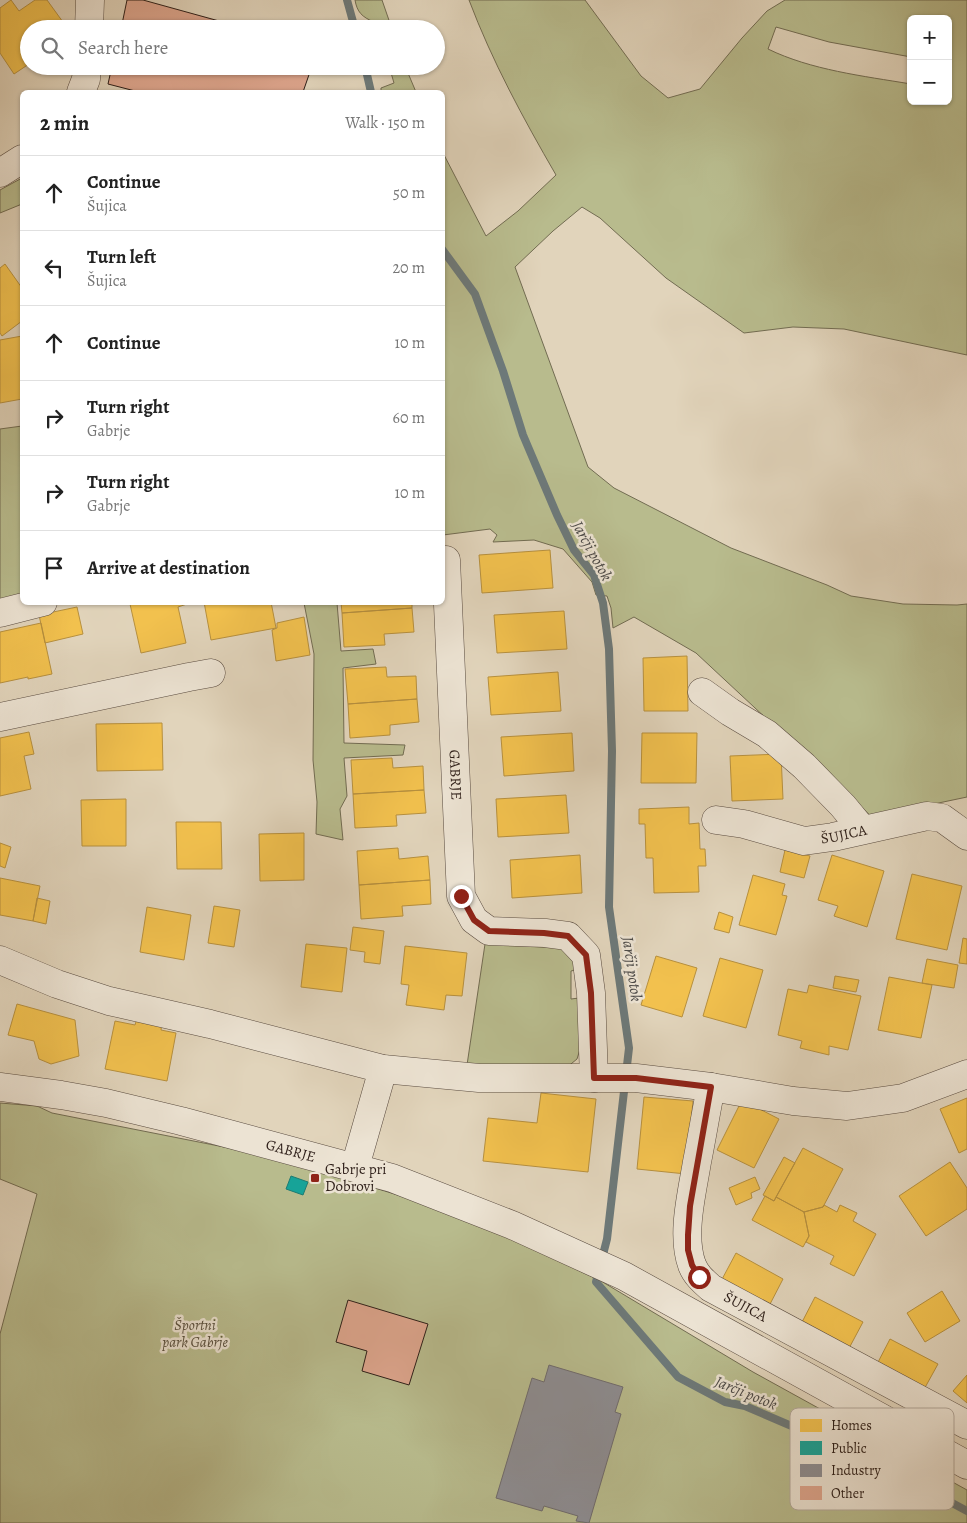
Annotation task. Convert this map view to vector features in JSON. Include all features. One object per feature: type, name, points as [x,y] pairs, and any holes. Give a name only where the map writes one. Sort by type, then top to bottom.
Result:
[{"type":"street","points":[[89,20],[90,0]]},
{"type":"street","points":[[82,90],[86,75]]},
{"type":"street","points":[[0,174],[20,160]]},
{"type":"street","name":"GABRJE","points":[[446,560],[461,896],[474,920],[489,931],[568,936],[586,955],[591,993],[616,1078]]},
{"type":"street","points":[[0,613],[31,605]]},
{"type":"street","points":[[0,717],[188,676],[212,673]]},
{"type":"street","points":[[702,692],[730,712],[767,734],[804,766],[844,806],[862,829]]},
{"type":"street","name":"ŠUJICA","points":[[716,820],[744,824],[804,841],[833,837],[927,816],[942,818],[967,836]]},
{"type":"street","points":[[0,960],[56,984],[109,1001],[230,1028],[383,1069],[479,1078],[616,1078],[711,1087],[793,1101],[847,1106],[903,1098],[967,1074]]},
{"type":"street","points":[[355,1167],[383,1069]]},
{"type":"street","name":"GABRJE","points":[[0,1087],[106,1103],[181,1121],[392,1178],[512,1225],[624,1276],[864,1408]]},
{"type":"street","name":"ŠUJICA","points":[[711,1087],[690,1206],[688,1235],[688,1250],[692,1265],[699,1277],[711,1288],[935,1408]]},
{"type":"street","name":"ŠUJICA","points":[[954,1418],[967,1425]]},
{"type":"street","name":"GABRJE","points":[[954,1458],[967,1465]]},
{"type":"green space","points":[[355,0],[382,0],[389,20],[370,20],[363,16],[357,8]]},
{"type":"green space","points":[[469,0],[585,0],[641,76],[668,98],[700,89],[767,11],[785,0],[967,0],[967,355],[844,329],[793,327],[744,333],[666,278],[600,218],[582,207],[515,267],[588,467],[614,488],[731,548],[851,596],[903,604],[967,604],[967,797],[872,817],[696,653],[634,617],[613,628],[611,608],[607,596],[596,595],[592,582],[563,549],[534,540],[493,542],[497,535],[490,529],[445,535],[445,157],[486,236],[518,211],[556,175],[509,89]],"holes":[[[907,15],[952,15],[952,105],[907,105],[907,83],[856,75],[802,62],[768,49],[776,27],[829,42],[907,56]]]},
{"type":"green space","points":[[392,75],[409,75],[415,90],[381,90],[381,88],[394,83]]},
{"type":"green space","points":[[20,179],[20,205],[0,213],[0,190]]},
{"type":"green space","points":[[20,426],[20,599],[0,604],[0,429]]},
{"type":"green space","points":[[304,605],[337,605],[341,651],[373,649],[376,664],[343,668],[344,743],[405,745],[403,755],[344,758],[347,796],[340,809],[343,840],[316,834],[317,802],[313,760],[314,654]]},
{"type":"green space","points":[[485,944],[564,948],[579,969],[571,971],[571,999],[579,998],[581,1046],[577,1059],[566,1068],[467,1065]]},
{"type":"green space","name":"Športni park Gabrje","points":[[0,1103],[37,1106],[52,1113],[229,1148],[316,1170],[401,1196],[509,1237],[601,1281],[753,1372],[818,1408],[790,1408],[790,1510],[954,1510],[954,1483],[967,1490],[967,1523],[0,1523],[0,1334],[37,1194],[0,1179]]},
{"type":"building: Homes","points":[[11,0],[19,11],[35,0],[47,0],[61,20],[20,20],[20,70],[14,74],[0,53],[0,8]]},
{"type":"building: Homes","points":[[5,264],[20,285],[20,322],[2,336],[0,333],[0,268]]},
{"type":"building: Homes","points":[[20,336],[20,399],[0,403],[0,340]]},
{"type":"building: Homes","points":[[550,550],[553,588],[482,593],[479,555]]},
{"type":"building: Homes","points":[[130,605],[184,605],[178,607],[186,643],[141,653]]},
{"type":"building: Homes","points":[[205,605],[272,605],[276,628],[211,640]]},
{"type":"building: Homes","points":[[341,605],[412,605],[412,608],[342,613]]},
{"type":"building: Homes","points":[[77,607],[83,634],[45,643],[39,615]]},
{"type":"building: Homes","points":[[412,608],[414,632],[384,634],[385,645],[344,647],[342,613]]},
{"type":"building: Homes","points":[[564,611],[567,649],[497,653],[494,615]]},
{"type":"building: Homes","points":[[304,617],[310,655],[276,661],[272,630],[277,628],[277,623]]},
{"type":"building: Homes","points":[[41,623],[52,674],[0,683],[0,632]]},
{"type":"building: Homes","points":[[687,656],[688,711],[644,711],[643,658]]},
{"type":"building: Homes","points":[[386,667],[387,677],[416,676],[417,699],[348,704],[345,669]]},
{"type":"building: Homes","points":[[558,672],[561,711],[491,715],[488,677]]},
{"type":"building: Homes","points":[[417,699],[419,722],[390,725],[390,735],[350,738],[348,704]]},
{"type":"building: Homes","points":[[162,723],[163,770],[97,771],[96,724]]},
{"type":"building: Homes","points":[[29,732],[34,754],[24,756],[31,789],[0,796],[0,738]]},
{"type":"building: Homes","points":[[572,733],[574,771],[504,776],[501,737]]},
{"type":"building: Homes","points":[[642,733],[697,733],[696,783],[641,783]]},
{"type":"building: Homes","points":[[781,754],[783,799],[732,801],[730,756]]},
{"type":"building: Homes","points":[[392,758],[393,768],[423,766],[424,790],[353,794],[351,760]]},
{"type":"building: Homes","points":[[424,790],[426,813],[396,815],[397,826],[355,828],[353,794]]},
{"type":"building: Homes","points":[[566,795],[569,833],[498,837],[496,799]]},
{"type":"building: Homes","points":[[126,799],[126,846],[82,846],[81,800]]},
{"type":"building: Homes","points":[[689,807],[689,824],[699,823],[700,849],[705,849],[706,866],[698,866],[699,892],[654,893],[653,858],[646,858],[645,824],[639,824],[639,809]]},
{"type":"building: Homes","points":[[176,822],[221,822],[222,869],[177,869]]},
{"type":"building: Homes","points":[[304,833],[304,880],[260,881],[259,834]]},
{"type":"building: Homes","points":[[0,843],[11,847],[5,868],[0,866]]},
{"type":"building: Homes","points":[[398,848],[399,859],[428,856],[430,880],[359,885],[357,851]]},
{"type":"building: Homes","points":[[785,850],[810,856],[804,878],[780,872]]},
{"type":"building: Homes","points":[[580,855],[582,893],[512,898],[510,860]]},
{"type":"building: Homes","points":[[832,855],[884,871],[867,927],[834,916],[838,906],[818,900]]},
{"type":"building: Homes","points":[[912,874],[962,886],[947,950],[896,939]]},
{"type":"building: Homes","points":[[753,875],[785,884],[782,895],[787,896],[776,935],[739,925]]},
{"type":"building: Homes","points":[[0,878],[40,886],[33,921],[0,915]]},
{"type":"building: Homes","points":[[430,880],[431,904],[402,906],[403,916],[361,919],[359,885]]},
{"type":"building: Homes","points":[[37,898],[50,901],[46,924],[33,921]]},
{"type":"building: Homes","points":[[214,906],[240,910],[234,947],[208,943]]},
{"type":"building: Homes","points":[[147,907],[191,915],[184,960],[140,952]]},
{"type":"building: Homes","points":[[719,912],[733,917],[729,933],[714,929]]},
{"type":"building: Homes","points":[[353,927],[384,931],[380,964],[364,962],[365,952],[350,950]]},
{"type":"building: Homes","points":[[963,938],[967,939],[967,964],[959,963]]},
{"type":"building: Homes","points":[[306,944],[347,948],[342,992],[301,987]]},
{"type":"building: Homes","points":[[405,946],[467,953],[462,996],[446,995],[444,1010],[406,1005],[409,985],[401,984]]},
{"type":"building: Homes","points":[[656,956],[697,968],[682,1017],[641,1005]]},
{"type":"building: Homes","points":[[720,958],[763,970],[746,1028],[703,1016]]},
{"type":"building: Homes","points":[[927,959],[958,965],[954,988],[922,983]]},
{"type":"building: Homes","points":[[835,976],[859,980],[856,992],[833,988]]},
{"type":"building: Homes","points":[[889,977],[932,985],[921,1038],[878,1030]]},
{"type":"building: Homes","points":[[809,985],[861,996],[848,1050],[829,1046],[829,1055],[800,1048],[802,1041],[778,1035],[788,989],[807,993]]},
{"type":"building: Homes","points":[[17,1004],[75,1020],[79,1056],[51,1064],[39,1059],[34,1041],[8,1035]]},
{"type":"building: Homes","points":[[137,1018],[162,1023],[161,1030],[176,1033],[167,1081],[105,1069],[115,1021],[135,1025]]},
{"type":"building: Homes","points":[[541,1093],[596,1099],[588,1172],[483,1161],[488,1118],[537,1123]]},
{"type":"building: Homes","points":[[644,1097],[693,1101],[686,1174],[637,1169]]},
{"type":"building: Homes","points":[[967,1098],[967,1149],[959,1153],[940,1109]]},
{"type":"building: Homes","points":[[742,1100],[779,1119],[754,1168],[717,1150]]},
{"type":"building: Homes","points":[[803,1148],[843,1169],[823,1207],[804,1212],[776,1197]]},
{"type":"building: Homes","points":[[784,1157],[795,1163],[774,1201],[763,1195]]},
{"type":"building: Homes","points":[[950,1162],[967,1188],[967,1209],[926,1236],[899,1196]]},
{"type":"building: Homes","points":[[755,1177],[760,1189],[751,1193],[752,1198],[736,1205],[729,1188]]},
{"type":"building: Homes","points":[[765,1196],[774,1201],[776,1197],[804,1212],[809,1236],[803,1247],[752,1220]]},
{"type":"building: Homes","points":[[824,1205],[837,1212],[840,1205],[857,1213],[853,1221],[876,1234],[854,1276],[830,1264],[834,1256],[806,1242],[809,1236],[804,1212],[823,1207]]},
{"type":"building: Homes","points":[[736,1253],[783,1279],[768,1308],[720,1283]]},
{"type":"building: Homes","points":[[942,1291],[960,1321],[925,1342],[907,1313]]},
{"type":"building: Homes","points":[[815,1297],[863,1322],[847,1352],[800,1326]]},
{"type":"building: Homes","points":[[890,1339],[938,1364],[922,1393],[875,1368]]},
{"type":"building: Homes","points":[[967,1375],[967,1403],[953,1391]]},
{"type":"building: Public","points":[[291,1176],[308,1182],[303,1195],[286,1189]]},
{"type":"building: Industry","points":[[549,1365],[623,1387],[615,1412],[621,1414],[589,1523],[576,1521],[578,1516],[544,1506],[542,1511],[496,1498],[532,1378],[544,1382]]},
{"type":"building: Other","points":[[127,0],[143,0],[215,20],[123,20]]},
{"type":"building: Other","points":[[110,75],[309,75],[304,90],[131,90],[108,84]]},
{"type":"building: Other","points":[[348,1300],[428,1324],[409,1385],[362,1371],[367,1351],[336,1342]]},
{"type":"waterway","name":"Jarčji potok","points":[[347,0],[353,20]]},
{"type":"waterway","name":"Jarčji potok","points":[[367,75],[371,90]]},
{"type":"waterway","name":"Jarčji potok","points":[[445,253],[475,294],[503,371],[523,435],[574,550],[594,575],[603,603],[609,649],[612,751],[609,907],[629,1048],[607,1239],[596,1282],[678,1377],[725,1402],[745,1406],[790,1425]]},
{"type":"waterway","name":"Jarčji potok","points":[[954,1504],[967,1511]]},
{"type":"place","name":"Gabrje pri Dobrovi","points":[[315,1178]]},
{"type":"route","points":[[461,896],[474,920],[489,931],[568,936],[586,955],[591,993],[594,1078],[636,1078],[711,1087],[690,1206],[688,1235],[688,1250],[692,1265],[699,1277]]}]
